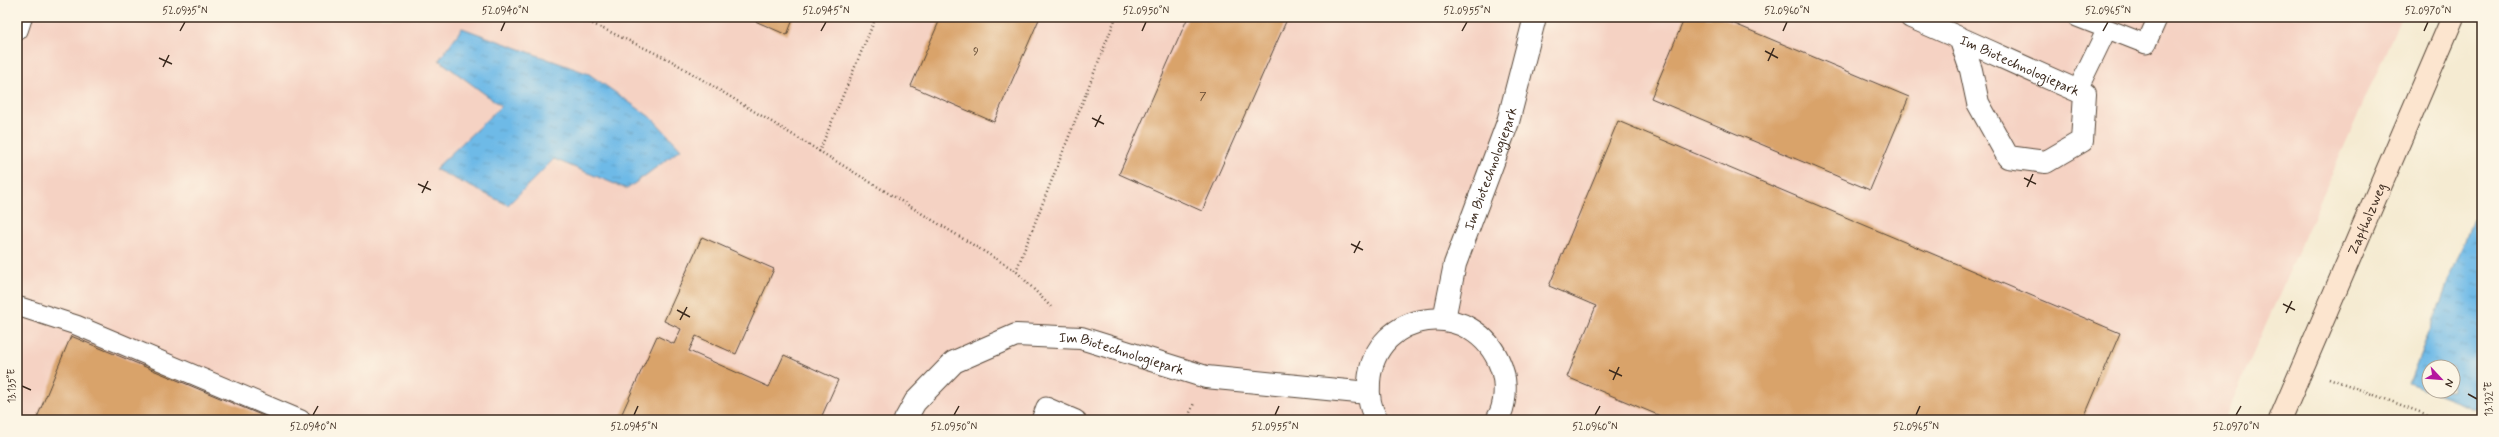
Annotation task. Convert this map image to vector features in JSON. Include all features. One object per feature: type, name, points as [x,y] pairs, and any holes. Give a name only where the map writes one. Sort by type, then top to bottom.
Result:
[{"type":"street","points":[[17,28],[21,17]]},
{"type":"street","name":"Im Biotechnologiepark","points":[[1444,319],[1455,264],[1508,122],[1535,17]]},
{"type":"street","name":"Im Biotechnologiepark","points":[[1911,17],[2081,93]]},
{"type":"street","name":"Zapfholzweg","points":[[2280,420],[2453,17]]},
{"type":"street","points":[[1960,38],[1971,70],[1978,103],[2008,157],[2046,162],[2082,141],[2081,93]]},
{"type":"street","points":[[1377,420],[1368,393],[1370,373],[1377,354],[1389,339],[1405,327],[1424,320],[1444,319],[1465,325],[1483,337],[1496,354],[1504,374],[1505,396],[1497,420]]},
{"type":"street","name":"Im Biotechnologiepark","points":[[905,420],[915,402],[954,362],[1016,335],[1081,338],[1206,377],[1368,393]]},
{"type":"lane","points":[[2077,17],[2146,44],[2158,17]]},
{"type":"lane","points":[[2081,93],[2107,29]]},
{"type":"lane","points":[[17,306],[76,324],[301,420]]},
{"type":"lane","points":[[1041,420],[1046,407],[1076,420]]},
{"type":"path","points":[[578,17],[670,60],[1016,271],[1081,338]]},
{"type":"path","points":[[819,152],[876,17]]},
{"type":"path","points":[[1016,271],[1116,17]]},
{"type":"path","points":[[2303,368],[2441,420]]},
{"type":"shaded area","points":[[17,17],[2401,17],[2224,420],[17,420]]},
{"type":"water","points":[[462,28],[589,74],[653,119],[681,149],[627,189],[554,159],[508,205],[435,169],[501,106],[439,60]]},
{"type":"water","points":[[2473,219],[2482,223],[2482,411],[2451,399],[2461,399],[2461,359],[2421,359],[2421,387],[2409,383]]},
{"type":"building","points":[[746,17],[794,17],[787,35]]},
{"type":"building","points":[[941,17],[1040,17],[994,122],[911,86]]},
{"type":"building","points":[[1188,17],[1288,17],[1202,211],[1119,174]]},
{"type":"building","points":[[1685,17],[1718,17],[1909,97],[1870,190],[1651,98]]},
{"type":"building","points":[[1618,121],[2120,333],[2083,420],[1670,420],[1567,377],[1596,306],[1549,286]]},
{"type":"building","points":[[702,237],[774,269],[736,354],[696,336],[689,351],[769,387],[784,355],[838,380],[820,420],[619,420],[657,336],[674,344],[681,329],[664,321]]},
{"type":"building","points":[[71,336],[273,420],[36,420]]}]
